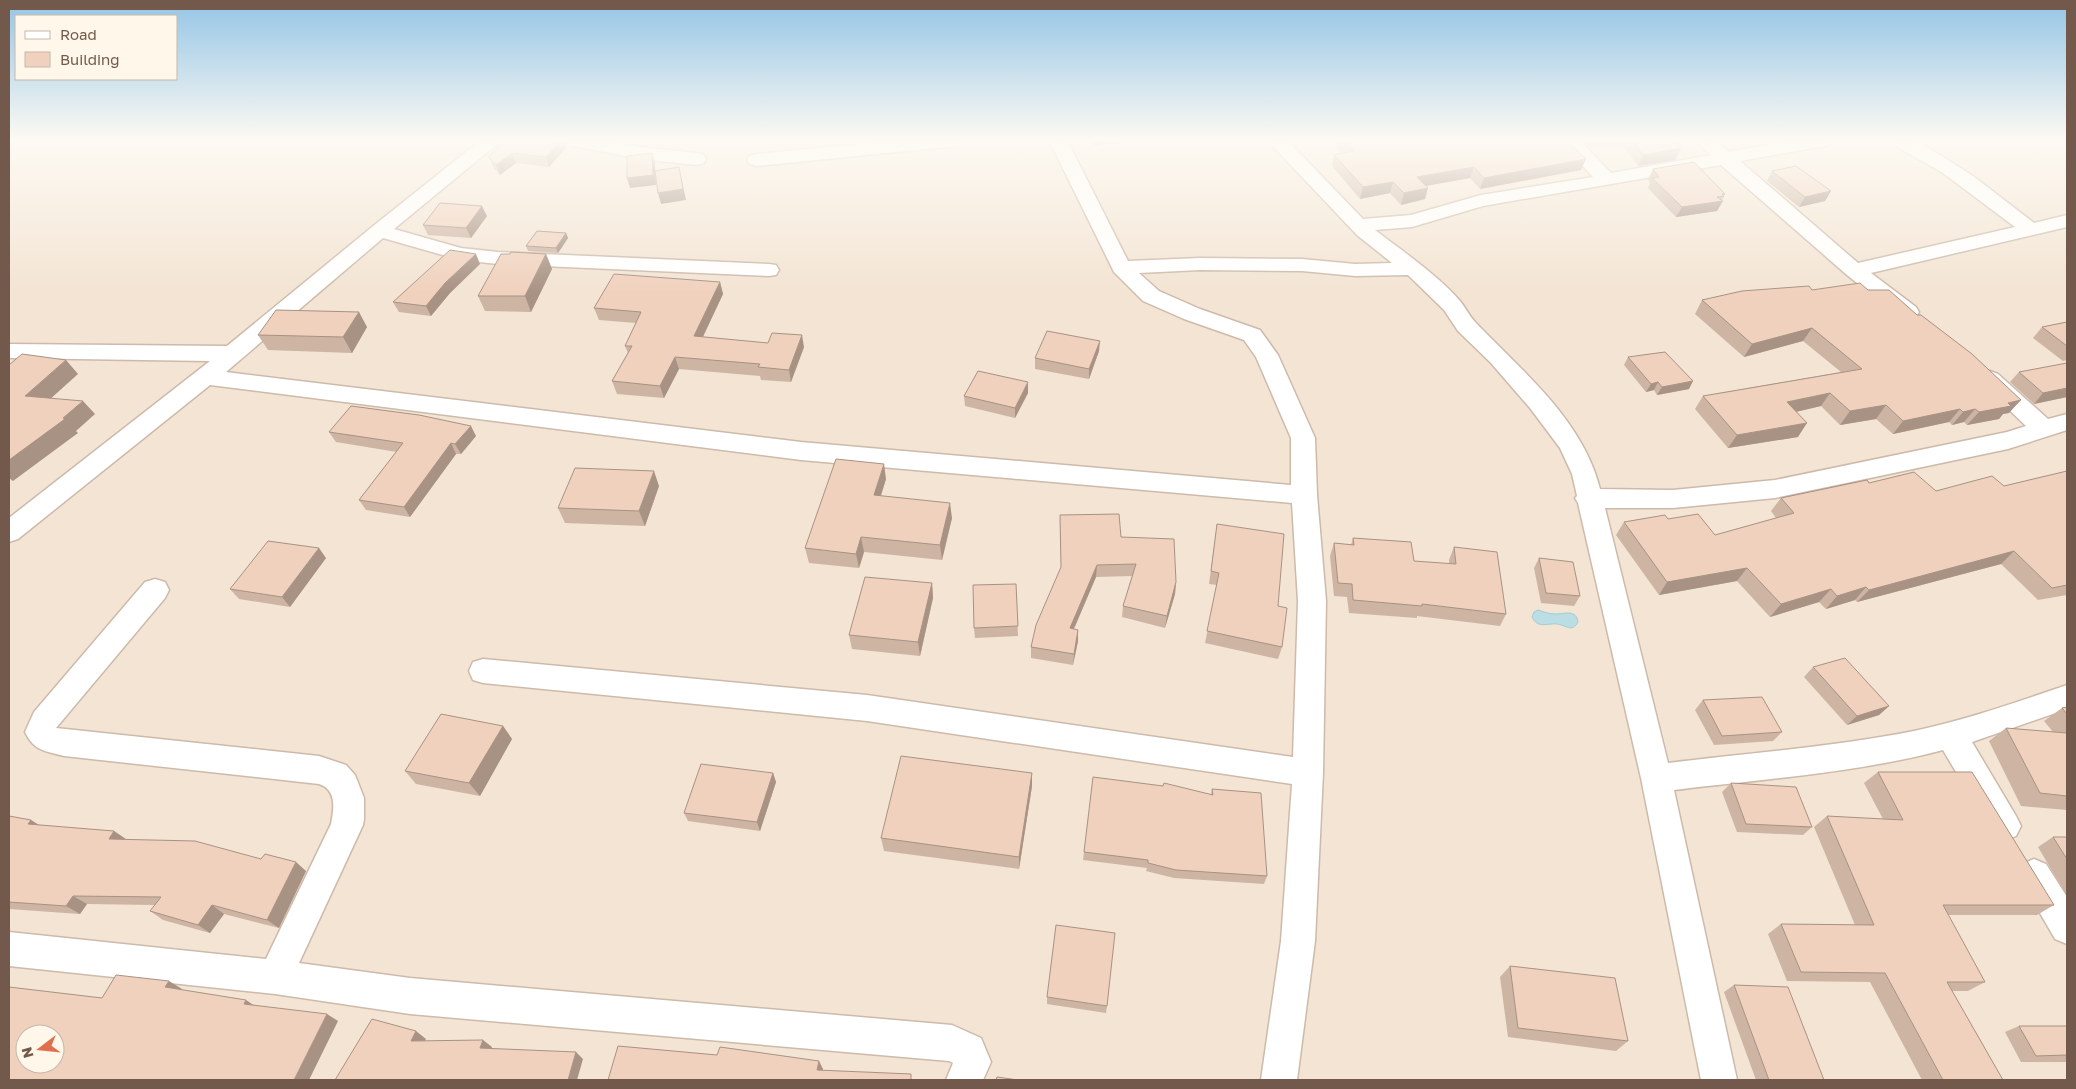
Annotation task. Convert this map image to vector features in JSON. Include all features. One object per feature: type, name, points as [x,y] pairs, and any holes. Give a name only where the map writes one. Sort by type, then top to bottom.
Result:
[{"type":"street","points":[[9,532],[205,376],[429,191]]},
{"type":"street","points":[[1083,191],[1121,268],[1150,296],[1192,314],[1252,335],[1267,355],[1303,438],[1304,495],[1312,601],[1308,773],[1298,941],[1279,1080]]},
{"type":"street","points":[[1325,191],[1358,225],[1376,241],[1413,268],[1452,305],[1466,326],[1499,358],[1538,402],[1571,446],[1584,474],[1588,498],[1656,778],[1719,1080]]},
{"type":"street","points":[[1358,225],[1412,221],[1441,214],[1481,200],[1539,191]]},
{"type":"street","points":[[1762,191],[1854,270],[1923,324]]},
{"type":"street","points":[[1981,191],[2030,229]]},
{"type":"street","points":[[1854,270],[2067,221]]},
{"type":"street","points":[[379,231],[460,254],[498,258],[769,270]]},
{"type":"street","points":[[1121,268],[1200,264],[1302,265],[1355,270],[1413,268]]},
{"type":"street","points":[[9,350],[102,350],[232,354]]},
{"type":"street","points":[[1977,367],[2056,426]]},
{"type":"street","points":[[205,376],[801,451],[1304,495]]},
{"type":"street","points":[[1588,498],[1673,499],[1775,488],[2008,440],[2056,426]]},
{"type":"street","points":[[155,590],[44,721],[40,732],[46,738],[64,743],[319,770],[336,775],[346,789],[350,811],[347,825],[275,978]]},
{"type":"street","points":[[483,671],[867,708],[1308,773]]},
{"type":"street","points":[[1656,778],[1870,752],[1915,744],[1951,735],[2067,697]]},
{"type":"street","points":[[1951,735],[2049,901],[2067,927]]},
{"type":"street","points":[[9,949],[275,978],[410,996],[952,1043],[968,1051],[973,1062],[964,1080]]},
{"type":"shaded area","points":[[9,191],[2067,191],[2067,1080],[9,1080]]},
{"type":"water","points":[[1538,610],[1553,614],[1572,614],[1575,615],[1578,622],[1571,628],[1557,624],[1543,625],[1534,621],[1532,617],[1534,612]]},
{"type":"building","points":[[1665,191],[1722,191],[1725,194],[1722,194],[1724,196],[1717,197],[1723,201],[1682,207]]},
{"type":"building","points":[[1797,191],[1831,191],[1805,197]]},
{"type":"building","points":[[440,203],[482,206],[466,228],[423,225]]},
{"type":"building","points":[[537,231],[566,233],[556,248],[526,246]]},
{"type":"building","points":[[450,250],[476,254],[445,283],[426,306],[393,302]]},
{"type":"building","points":[[511,252],[546,254],[525,296],[478,296],[501,254],[510,254]]},
{"type":"building","points":[[614,274],[720,282],[694,336],[768,343],[772,333],[802,335],[789,370],[758,367],[760,364],[675,357],[660,386],[612,381],[632,346],[625,346],[641,312],[594,308]]},
{"type":"building","points":[[1860,283],[1868,290],[1889,290],[1917,315],[1921,315],[1972,354],[2021,400],[2008,403],[2011,406],[1979,412],[1975,409],[1963,412],[1960,409],[1903,421],[1886,405],[1850,411],[1830,393],[1787,402],[1807,423],[1737,435],[1703,396],[1862,369],[1812,328],[1752,344],[1702,300],[1742,291],[1809,286],[1812,290]]},
{"type":"building","points":[[276,310],[359,312],[343,337],[258,335]]},
{"type":"building","points":[[2067,322],[2067,346],[2042,327]]},
{"type":"building","points":[[1047,331],[1100,341],[1089,369],[1035,358]]},
{"type":"building","points":[[1665,352],[1693,381],[1662,387],[1658,382],[1651,384],[1628,357]]},
{"type":"building","points":[[22,354],[66,360],[25,396],[83,401],[63,418],[65,419],[9,460],[9,365]]},
{"type":"building","points":[[2067,363],[2067,388],[2043,393],[2019,372]]},
{"type":"building","points":[[978,371],[1028,382],[1015,408],[964,396]]},
{"type":"building","points":[[351,406],[419,415],[471,426],[455,444],[451,443],[404,507],[359,500],[403,443],[329,432]]},
{"type":"building","points":[[836,459],[884,464],[874,495],[950,503],[940,545],[861,537],[856,554],[805,548]]},
{"type":"building","points":[[575,468],[654,471],[639,511],[558,508]]},
{"type":"building","points":[[2067,471],[2067,585],[2052,588],[2014,551],[1869,590],[1866,587],[1837,596],[1831,589],[1781,604],[1747,568],[1667,582],[1624,522],[1665,515],[1668,519],[1698,514],[1715,535],[1794,513],[1781,498],[1867,480],[1869,483],[1914,472],[1936,491],[1992,476],[2004,486]]},
{"type":"building","points":[[1119,514],[1121,537],[1174,539],[1176,582],[1167,616],[1123,606],[1136,564],[1097,565],[1070,628],[1078,630],[1074,654],[1031,647],[1036,625],[1061,567],[1060,515]]},
{"type":"building","points":[[1217,524],[1284,534],[1278,606],[1287,608],[1282,647],[1207,631],[1219,573],[1211,571]]},
{"type":"building","points":[[1353,538],[1411,542],[1414,561],[1456,564],[1454,547],[1497,552],[1506,614],[1422,604],[1422,606],[1353,600],[1352,584],[1338,583],[1334,543],[1354,545]]},
{"type":"building","points":[[268,541],[319,548],[282,597],[230,589]]},
{"type":"building","points":[[1539,558],[1573,562],[1580,596],[1546,593]]},
{"type":"building","points":[[865,577],[932,583],[918,642],[849,635]]},
{"type":"building","points":[[1016,584],[1018,626],[974,628],[973,585]]},
{"type":"building","points":[[1845,658],[1889,706],[1857,716],[1813,667]]},
{"type":"building","points":[[1762,697],[1782,732],[1722,736],[1703,700]]},
{"type":"building","points":[[2067,707],[2067,714],[2062,708]]},
{"type":"building","points":[[441,714],[503,726],[469,783],[405,771]]},
{"type":"building","points":[[2006,728],[2067,733],[2067,796],[2040,793]]},
{"type":"building","points":[[901,756],[1032,773],[1019,857],[881,838]]},
{"type":"building","points":[[701,764],[773,773],[757,822],[684,813]]},
{"type":"building","points":[[1878,772],[1972,772],[2054,905],[1943,905],[1985,982],[1947,982],[2003,1080],[1943,1080],[1885,973],[1801,972],[1781,924],[1874,925],[1827,816],[1903,820]]},
{"type":"building","points":[[1093,777],[1163,786],[1164,783],[1213,795],[1212,789],[1261,793],[1267,876],[1176,870],[1148,863],[1148,860],[1084,852]]},
{"type":"building","points":[[1731,783],[1796,787],[1812,827],[1746,824]]},
{"type":"building","points":[[9,816],[31,820],[28,824],[114,831],[109,839],[195,841],[261,859],[265,854],[296,862],[267,920],[212,905],[198,925],[150,911],[161,897],[73,896],[66,906],[9,902]]},
{"type":"building","points":[[2053,837],[2067,837],[2067,859]]},
{"type":"building","points":[[1056,925],[1115,933],[1107,1006],[1047,997]]},
{"type":"building","points":[[1510,966],[1615,978],[1628,1041],[1518,1028]]},
{"type":"building","points":[[116,975],[169,981],[165,987],[246,1000],[244,1004],[327,1014],[294,1080],[9,1080],[9,987],[102,998]]},
{"type":"building","points":[[1734,985],[1788,987],[1824,1080],[1769,1080]]},
{"type":"building","points":[[372,1019],[416,1031],[411,1041],[483,1040],[480,1048],[576,1052],[568,1080],[335,1080]]},
{"type":"building","points":[[2019,1026],[2067,1026],[2067,1055],[2036,1056]]},
{"type":"building","points":[[618,1046],[717,1055],[720,1047],[819,1061],[817,1070],[911,1074],[911,1080],[608,1080]]},
{"type":"building","points":[[997,1077],[1018,1080],[996,1080]]}]
